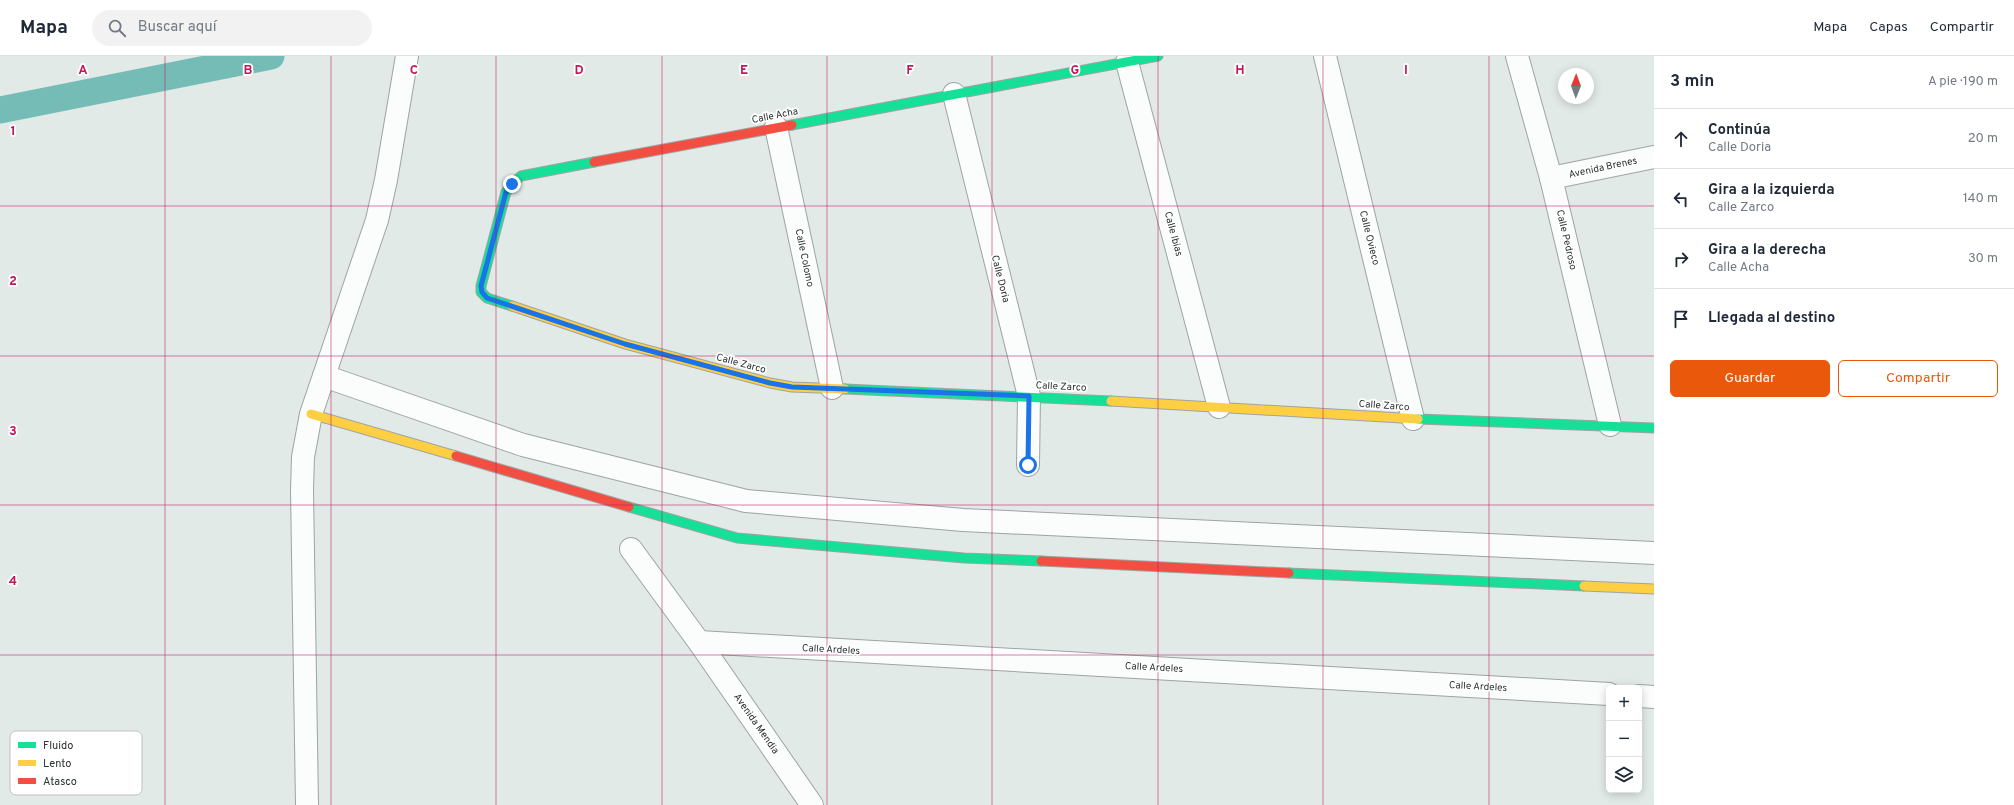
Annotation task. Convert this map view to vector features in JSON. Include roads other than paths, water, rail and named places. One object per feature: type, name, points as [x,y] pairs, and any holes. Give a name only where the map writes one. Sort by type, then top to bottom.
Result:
[{"type":"street","points":[[308,805],[302,490],[303,458],[311,414],[377,220],[386,180],[407,56]]},
{"type":"street","name":"Calle Acha","points":[[482,292],[481,286],[506,192],[521,176],[1158,56]]},
{"type":"street","name":"Calle Ovieco","points":[[1325,56],[1413,419]]},
{"type":"street","name":"Calle Pedroso","points":[[1518,56],[1551,178],[1610,425]]},
{"type":"street","name":"Calle Ibias","points":[[1127,62],[1219,407]]},
{"type":"street","name":"Calle Doria","points":[[954,94],[1029,396],[1028,465]]},
{"type":"street","name":"Calle Colomo","points":[[776,127],[832,388]]},
{"type":"street","name":"Avenida Brenes","points":[[1551,178],[1654,157]]},
{"type":"street","name":"Calle Zarco","points":[[482,292],[487,298],[625,344],[770,383],[792,387],[1029,396],[1413,419],[1610,425],[1654,428]]},
{"type":"street","points":[[324,376],[523,445],[746,502],[963,520],[1654,553]]},
{"type":"street","points":[[311,414],[737,538],[964,558],[1654,590]]},
{"type":"street","name":"Avenida Mendia","points":[[631,549],[699,642],[812,805]]},
{"type":"street","name":"Calle Ardeles","points":[[699,642],[1606,694]]},
{"type":"street","points":[[1642,696],[1654,697]]},
{"type":"waterway","points":[[0,110],[271,56]]}]
